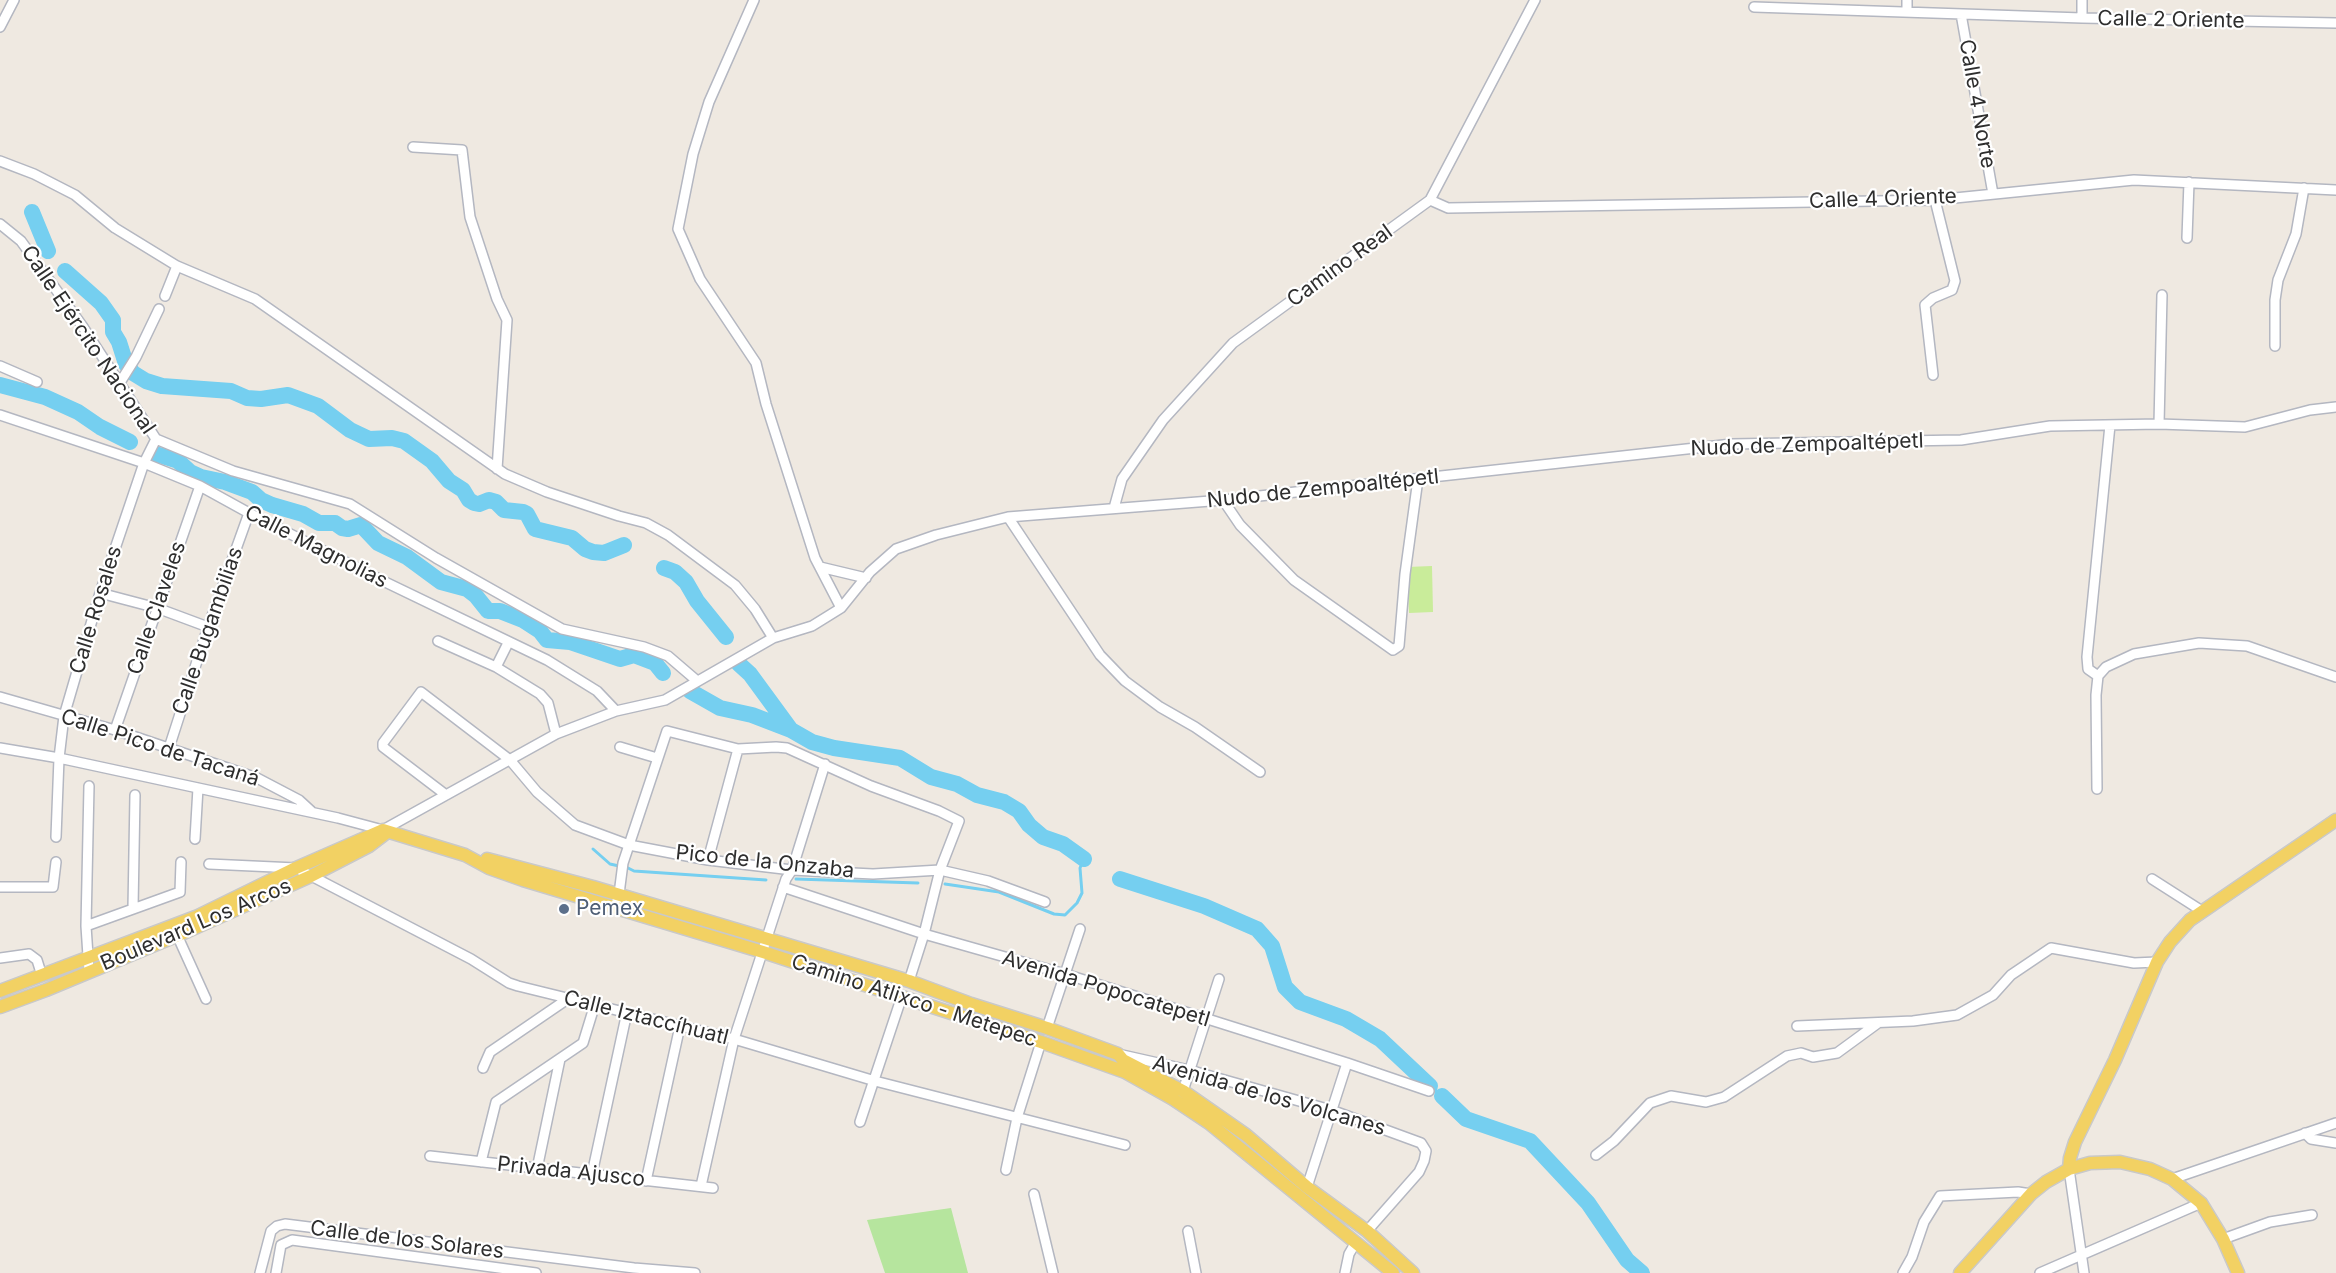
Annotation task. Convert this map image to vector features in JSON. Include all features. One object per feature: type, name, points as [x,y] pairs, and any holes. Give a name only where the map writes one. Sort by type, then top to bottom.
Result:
[{"type":"main road","points":[[2069,1169],[2075,1142],[2115,1060],[2157,962],[2170,942],[2190,920],[2202,911],[2336,820]]},
{"type":"main road","points":[[386,830],[617,900],[767,939],[909,981],[1118,1054],[1123,1060],[1183,1091],[1246,1135],[1307,1187],[1369,1228],[1413,1273]]},
{"type":"main road","name":"Boulevard Los Arcos","points":[[0,1007],[46,990],[91,962],[198,916],[296,868],[386,830]]},
{"type":"main road","name":"Boulevard Los Arcos","points":[[0,991],[177,935],[311,876],[369,846],[386,830]]},
{"type":"main road","name":"Camino Atlixco - Metepec","points":[[617,900],[763,952],[1041,1042],[1125,1072],[1173,1098],[1209,1123],[1393,1273]]},
{"type":"main road","points":[[1960,1273],[2031,1194],[2046,1182],[2069,1169],[2090,1163],[2120,1162],[2150,1169],[2172,1179],[2201,1203],[2223,1239],[2238,1273]]},
{"type":"street","points":[[0,27],[14,0]]},
{"type":"street","points":[[754,0],[709,102],[693,154],[678,229],[700,279],[756,363],[766,404],[820,567],[841,608]]},
{"type":"street","name":"Camino Real","points":[[1114,508],[1122,479],[1163,420],[1233,343],[1430,200],[1535,0]]},
{"type":"street","points":[[1907,0],[1907,12]]},
{"type":"street","points":[[2082,0],[2082,18]]},
{"type":"street","name":"Calle 2 Oriente","points":[[1754,7],[2082,18],[2336,23]]},
{"type":"street","name":"Calle 4 Norte","points":[[1961,14],[1993,194]]},
{"type":"street","points":[[413,147],[462,150],[470,217],[497,299],[507,320],[497,469]]},
{"type":"street","points":[[0,161],[34,174],[75,195],[114,228],[177,266],[255,299],[497,469],[547,492],[646,523],[668,535],[735,585],[755,609],[773,638]]},
{"type":"street","name":"Calle 4 Oriente","points":[[1430,200],[1448,208],[1935,200],[2134,180],[2336,190]]},
{"type":"street","points":[[2187,238],[2189,182]]},
{"type":"street","points":[[2275,346],[2275,300],[2278,280],[2296,234],[2304,188]]},
{"type":"street","points":[[1933,375],[1925,305],[1933,298],[1952,290],[1955,281],[1935,200]]},
{"type":"street","name":"Calle Ejército Nacional","points":[[0,224],[21,242],[83,327],[156,439],[144,464]]},
{"type":"street","points":[[165,296],[177,266]]},
{"type":"street","points":[[2159,424],[2162,295]]},
{"type":"street","points":[[119,384],[136,357],[159,309]]},
{"type":"street","points":[[0,366],[37,382]]},
{"type":"street","name":"Nudo de Zempoaltépetl","points":[[386,830],[556,734],[616,711],[665,700],[696,680],[773,638],[812,626],[841,608],[866,578],[896,549],[936,535],[1008,517],[1223,500],[1732,444],[1961,440],[2050,426],[2159,424],[2245,427],[2310,410],[2336,407]]},
{"type":"street","name":"Calle Magnolias","points":[[0,415],[144,464],[200,486],[249,513],[508,643],[547,660],[597,691],[616,711]]},
{"type":"street","points":[[2098,676],[2088,669],[2087,657],[2110,425]]},
{"type":"street","points":[[156,439],[232,471],[350,504],[436,558],[562,628],[644,647],[668,656],[696,680]]},
{"type":"street","name":"Calle Rosales","points":[[56,837],[59,758],[64,716],[100,593],[144,464]]},
{"type":"street","points":[[1223,500],[1240,525],[1294,580],[1393,650],[1399,646],[1405,574],[1418,479]]},
{"type":"street","name":"Calle Claveles","points":[[114,730],[200,486]]},
{"type":"street","name":"Calle Bugambilias","points":[[169,748],[208,627],[249,513]]},
{"type":"street","points":[[1008,517],[1100,655],[1125,681],[1160,707],[1195,727],[1260,772]]},
{"type":"street","points":[[820,567],[866,578]]},
{"type":"street","points":[[100,593],[156,608],[208,627]]},
{"type":"street","points":[[438,641],[496,667],[540,694],[548,704],[556,734]]},
{"type":"street","points":[[496,667],[508,643]]},
{"type":"street","points":[[2097,789],[2098,676],[2106,667],[2134,654],[2199,643],[2247,646],[2336,677]]},
{"type":"street","name":"Pico de la Onzaba","points":[[446,795],[383,747],[383,743],[421,692],[510,760],[537,792],[575,825],[629,844],[708,860],[792,870],[873,874],[940,870],[988,881],[1045,902]]},
{"type":"street","name":"Calle Pico de Tacaná","points":[[0,697],[114,730],[257,778],[299,800],[313,813]]},
{"type":"street","points":[[617,900],[621,870],[667,731],[738,749],[787,748],[871,786],[939,811],[958,821],[940,870],[924,934],[909,981]]},
{"type":"street","points":[[620,747],[657,758]]},
{"type":"street","points":[[0,748],[59,758],[386,830]]},
{"type":"street","points":[[708,860],[738,749]]},
{"type":"street","points":[[701,1186],[734,1039],[783,887],[792,870],[825,764]]},
{"type":"street","points":[[89,786],[86,926],[91,962]]},
{"type":"street","points":[[195,839],[198,788]]},
{"type":"street","points":[[133,908],[135,795]]},
{"type":"street","points":[[0,887],[53,887],[56,862]]},
{"type":"street","points":[[86,926],[180,892],[182,862]]},
{"type":"street","points":[[209,864],[296,868]]},
{"type":"street","name":"Calle Iztaccíhuatl","points":[[296,868],[471,959],[509,983],[734,1039],[875,1081],[1125,1145]]},
{"type":"street","points":[[2152,879],[2202,911]]},
{"type":"street","name":"Avenida Popocatepetl","points":[[783,887],[924,934],[1065,975],[1429,1091]]},
{"type":"street","points":[[1047,1028],[1080,929]]},
{"type":"street","points":[[177,935],[206,999]]},
{"type":"street","points":[[1797,1026],[1878,1023],[1957,1015],[1993,995],[2011,975],[2051,948],[2134,963],[2157,962]]},
{"type":"street","points":[[0,958],[29,954],[38,960],[42,976]]},
{"type":"street","points":[[1183,1091],[1220,979]]},
{"type":"street","points":[[860,1122],[902,996]]},
{"type":"street","points":[[483,1068],[490,1052],[569,998]]},
{"type":"street","points":[[481,1162],[496,1102],[583,1043],[595,1004]]},
{"type":"street","points":[[592,1174],[627,1012]]},
{"type":"street","points":[[1596,1155],[1614,1141],[1650,1103],[1671,1096],[1706,1102],[1724,1097],[1787,1056],[1801,1053],[1813,1057],[1837,1053],[1878,1023]]},
{"type":"street","points":[[646,1181],[680,1026]]},
{"type":"street","points":[[1006,1170],[1017,1118],[1041,1042]]},
{"type":"street","name":"Avenida de los Volcanes","points":[[1118,1054],[1189,1070],[1331,1110],[1421,1143],[1426,1151],[1419,1172],[1369,1228]]},
{"type":"street","points":[[537,1168],[560,1059]]},
{"type":"street","points":[[1307,1187],[1347,1063]]},
{"type":"street","points":[[2172,1179],[2336,1123]]},
{"type":"street","points":[[2305,1133],[2311,1139],[2336,1143]]},
{"type":"street","name":"Privada Ajusco","points":[[430,1156],[713,1188]]},
{"type":"street","points":[[2069,1169],[2084,1273]]},
{"type":"street","points":[[1903,1273],[1912,1257],[1924,1222],[1940,1196],[2018,1192],[2031,1194]]},
{"type":"street","points":[[1034,1194],[1053,1273]]},
{"type":"street","points":[[2040,1273],[2201,1203]]},
{"type":"street","points":[[2223,1239],[2270,1222],[2312,1215]]},
{"type":"street","name":"Calle de los Solares","points":[[261,1268],[271,1231],[285,1224],[634,1271],[696,1273]]},
{"type":"street","points":[[1188,1231],[1197,1273]]},
{"type":"street","name":"Calle de los Solares","points":[[277,1270],[281,1245],[292,1240],[536,1273]]},
{"type":"street","points":[[418,1257],[421,1242]]},
{"type":"street","points":[[1345,1273],[1349,1254],[1356,1242]]},
{"type":"street","points":[[261,1268],[277,1270]]},
{"type":"green space","points":[[1432,566],[1433,612],[1409,613],[1407,567]]},
{"type":"green space","points":[[951,1208],[968,1273],[885,1273],[867,1220]]},
{"type":"waterway","points":[[32,212],[48,251]]},
{"type":"waterway","points":[[65,271],[101,303],[113,320],[113,332],[126,364],[133,373],[146,381],[162,386],[231,391],[247,398],[261,399],[288,395],[318,406],[350,430],[369,439],[392,438],[404,441],[432,461],[449,481],[463,490],[469,500],[474,503],[479,504],[489,500],[496,502],[504,510],[523,512],[527,514],[535,529],[572,538],[585,549],[593,552],[604,553],[624,545]]},
{"type":"waterway","points":[[0,385],[45,397],[78,412],[100,427],[130,442]]},
{"type":"waterway","points":[[156,454],[178,461],[190,472],[201,477],[225,482],[252,492],[261,500],[303,514],[319,523],[335,523],[348,529],[361,525],[378,543],[407,557],[441,582],[467,589],[488,611],[500,611],[523,620],[540,631],[547,640],[570,642],[620,659],[634,655],[655,663],[663,673]]},
{"type":"waterway","points":[[664,568],[675,572],[686,582],[697,601],[726,637]]},
{"type":"waterway","points":[[739,664],[750,674],[791,730],[812,742],[834,748],[900,758],[931,777],[957,784],[977,795],[1004,802],[1019,811],[1029,825],[1043,837],[1063,844],[1084,859]]},
{"type":"waterway","points":[[690,691],[720,708],[752,715],[791,730]]},
{"type":"waterway","points":[[593,849],[610,864],[619,866]]},
{"type":"waterway","points":[[945,884],[999,892],[1054,914],[1065,915],[1077,903],[1082,893],[1080,868],[1084,859]]},
{"type":"waterway","points":[[626,867],[634,871],[766,880]]},
{"type":"waterway","points":[[796,879],[918,883]]},
{"type":"waterway","points":[[1120,879],[1204,906],[1257,929],[1272,946],[1285,987],[1300,1002],[1346,1019],[1380,1039],[1430,1086]]},
{"type":"waterway","points":[[1442,1096],[1466,1119],[1530,1141],[1588,1203],[1627,1260],[1642,1273]]},
{"type":"place","name":"Pemex","points":[[564,909]]}]
